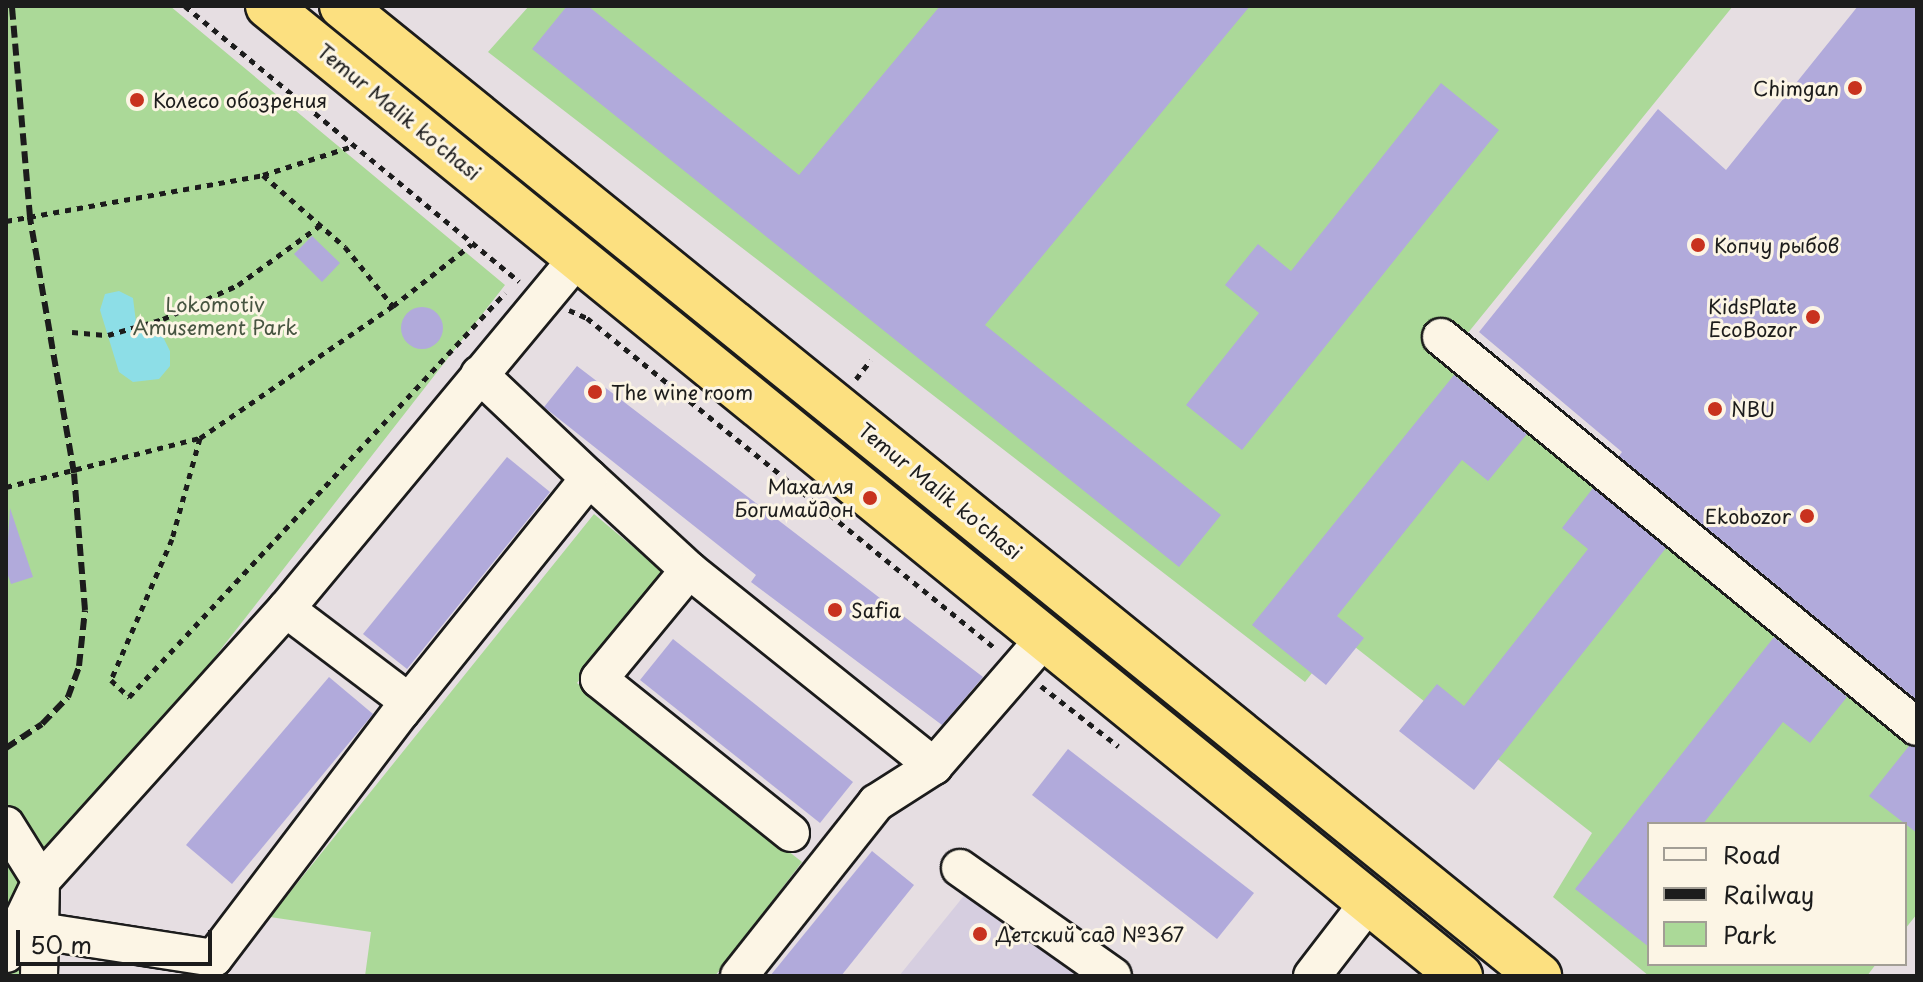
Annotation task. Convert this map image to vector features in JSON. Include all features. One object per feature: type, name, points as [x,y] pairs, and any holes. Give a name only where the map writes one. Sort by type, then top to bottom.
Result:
[{"type":"highway","name":"Temur Malik ko'chasi","points":[[268,6],[897,520],[1032,653],[1369,902],[1460,976]]},
{"type":"highway","name":"Temur Malik ko'chasi","points":[[342,6],[1539,976]]},
{"type":"highway","points":[[710,368],[742,330]]},
{"type":"highway","points":[[897,520],[931,483]]},
{"type":"street","points":[[6,954],[41,881],[286,609],[479,374],[530,289],[577,258]]},
{"type":"street","points":[[1441,337],[1917,727]]},
{"type":"street","points":[[479,374],[689,570],[934,766]]},
{"type":"street","points":[[40,931],[214,958],[409,702],[589,478]]},
{"type":"street","points":[[689,570],[599,679],[791,833]]},
{"type":"street","points":[[286,609],[409,702]]},
{"type":"street","points":[[739,976],[876,803],[934,766],[1032,653]]},
{"type":"street","points":[[6,825],[41,881],[39,976]]},
{"type":"street","points":[[960,868],[1113,976]]},
{"type":"street","points":[[1312,976],[1369,902]]},
{"type":"path","points":[[185,6],[198,22],[530,289],[587,318],[1032,653],[1129,755]]},
{"type":"path","points":[[6,221],[263,175],[354,146]]},
{"type":"path","points":[[263,175],[322,224],[393,306]]},
{"type":"path","points":[[72,332],[108,335],[163,319],[238,285],[322,224]]},
{"type":"path","points":[[6,487],[200,438],[393,306],[472,244]]},
{"type":"path","points":[[200,438],[172,539],[111,680],[129,697],[530,289]]},
{"type":"shaded area","name":"Детский сад №367","points":[[967,892],[1086,976],[899,976]]},
{"type":"green space","name":"Lokomotiv Amusement Park","points":[[6,6],[170,6],[505,285],[40,881],[22,976],[6,976]]},
{"type":"green space","points":[[529,6],[1733,6],[1450,355],[1917,714],[1917,914],[1907,926],[1907,822],[1647,822],[1647,966],[1874,966],[1867,976],[1649,976],[1553,897],[1592,833],[1341,636],[1305,682],[488,52]]},
{"type":"green space","points":[[594,514],[663,572],[577,683],[802,862],[715,976],[365,976],[371,932],[270,917]]},
{"type":"water","points":[[119,291],[133,298],[136,322],[162,335],[170,351],[170,366],[159,379],[133,382],[119,372],[100,310],[105,294]]},
{"type":"building","points":[[567,6],[588,6],[799,175],[940,6],[1250,6],[985,325],[1221,515],[1179,567],[532,49]]},
{"type":"building","name":"Ekobozor","points":[[1858,6],[1917,6],[1917,700],[1619,456],[1622,452],[1479,332],[1658,109],[1726,170]]},
{"type":"building","points":[[1441,83],[1499,130],[1242,450],[1186,405],[1259,313],[1225,285],[1258,244],[1291,271]]},
{"type":"building","points":[[312,236],[340,263],[322,282],[294,254]]},
{"type":"building","points":[[422,307],[437,313],[443,328],[437,343],[422,349],[407,343],[401,328],[407,313]]},
{"type":"building","points":[[577,366],[983,677],[942,725],[751,582],[756,575],[544,407]]},
{"type":"building","points":[[1454,375],[1527,434],[1488,481],[1462,460],[1337,616],[1364,638],[1326,685],[1252,625]]},
{"type":"building","points":[[507,457],[550,492],[407,669],[363,634]]},
{"type":"building","points":[[1593,488],[1666,548],[1474,790],[1399,731],[1437,684],[1464,706],[1588,549],[1562,528]]},
{"type":"building","points":[[10,508],[33,577],[11,584],[6,570]]},
{"type":"building","points":[[1774,637],[1847,697],[1810,743],[1783,722],[1705,822],[1647,822],[1647,945],[1575,889]]},
{"type":"building","points":[[673,639],[853,782],[820,823],[640,680]]},
{"type":"building","points":[[329,677],[373,714],[232,884],[186,845]]},
{"type":"building","points":[[1909,746],[1917,747],[1917,833],[1907,822],[1903,822],[1869,796]]},
{"type":"building","points":[[1068,749],[1254,893],[1217,939],[1032,795]]},
{"type":"building","points":[[872,851],[914,885],[841,976],[770,976]]},
{"type":"railway","points":[[6,748],[42,724],[68,697],[79,666],[85,610],[74,473],[30,217],[12,6]]},
{"type":"place","name":"Chimgan","points":[[1855,88]]},
{"type":"place","name":"Колесо обозрения","points":[[137,100]]},
{"type":"place","name":"Копчу рыбов","points":[[1698,245]]},
{"type":"place","name":"KidsPlate EcoBozor","points":[[1813,317]]},
{"type":"place","name":"The wine room","points":[[595,392]]},
{"type":"place","name":"NBU","points":[[1715,409]]},
{"type":"place","name":"Махалля Богимайдон","points":[[870,498]]},
{"type":"place","name":"Ekobozor","points":[[1807,516]]},
{"type":"place","name":"Safia","points":[[835,610]]},
{"type":"place","name":"Детский сад №367","points":[[980,934]]}]
